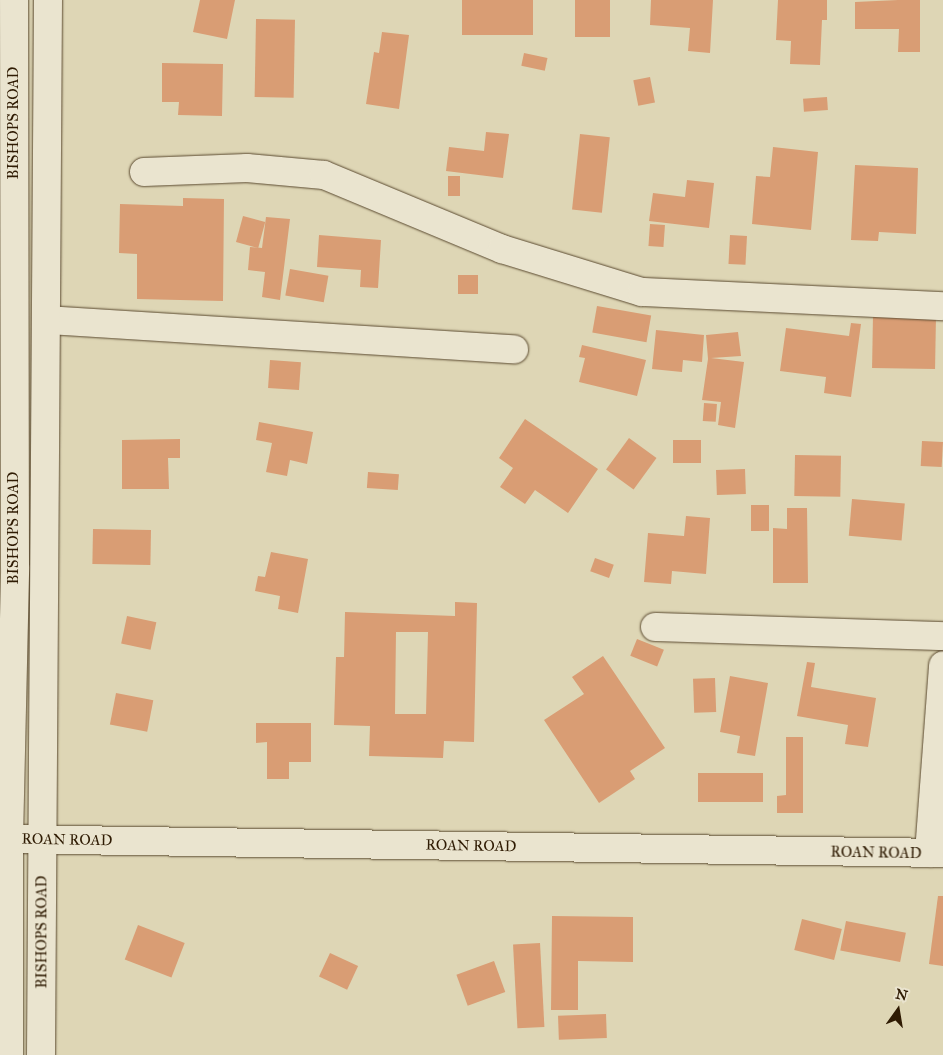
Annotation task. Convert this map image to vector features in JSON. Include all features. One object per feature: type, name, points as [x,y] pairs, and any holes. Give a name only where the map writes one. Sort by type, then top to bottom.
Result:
[{"type":"street","name":"BISHOPS ROAD","points":[[9,1055],[4,839],[15,568],[7,196],[14,0]]},
{"type":"street","name":"BISHOPS ROAD","points":[[41,1055],[48,0]]},
{"type":"street","points":[[144,172],[247,168],[324,175],[502,249],[642,292],[943,306]]},
{"type":"street","points":[[47,320],[514,349]]},
{"type":"street","points":[[655,627],[943,636]]},
{"type":"street","points":[[936,853],[943,666]]},
{"type":"street","name":"ROAN ROAD","points":[[4,839],[936,853]]},
{"type":"building","points":[[200,0],[235,0],[227,39],[193,32]]},
{"type":"building","points":[[462,0],[533,0],[533,35],[462,35]]},
{"type":"building","points":[[575,0],[610,0],[610,37],[575,37]]},
{"type":"building","points":[[651,0],[713,0],[710,53],[688,51],[690,28],[650,25]]},
{"type":"building","points":[[778,0],[827,0],[827,20],[822,20],[820,65],[790,64],[791,41],[776,40]]},
{"type":"building","points":[[920,0],[920,52],[898,52],[899,29],[855,29],[855,2]]},
{"type":"building","points":[[256,19],[295,20],[294,98],[255,97]]},
{"type":"building","points":[[382,32],[409,35],[399,109],[366,104],[374,52],[379,53]]},
{"type":"building","points":[[524,53],[547,58],[545,71],[521,66]]},
{"type":"building","points":[[162,63],[223,64],[222,116],[178,115],[179,102],[162,102]]},
{"type":"building","points":[[650,77],[655,103],[638,106],[633,80]]},
{"type":"building","points":[[827,97],[828,110],[804,112],[803,99]]},
{"type":"building","points":[[486,132],[509,134],[503,178],[446,171],[449,147],[484,151]]},
{"type":"building","points":[[580,134],[610,137],[602,213],[572,210]]},
{"type":"building","points":[[773,147],[818,152],[811,230],[752,224],[756,176],[770,177]]},
{"type":"building","points":[[855,165],[918,168],[916,234],[879,232],[878,241],[851,240]]},
{"type":"building","points":[[448,176],[460,176],[460,196],[448,196]]},
{"type":"building","points":[[687,180],[714,183],[709,228],[649,221],[653,193],[685,197]]},
{"type":"building","points":[[183,198],[224,199],[223,301],[137,299],[137,254],[119,253],[120,204],[183,206]]},
{"type":"building","points":[[243,216],[265,222],[258,248],[236,242]]},
{"type":"building","points":[[266,217],[290,219],[280,300],[262,297],[265,272],[248,270],[250,247],[262,248]]},
{"type":"building","points":[[650,224],[665,225],[663,247],[648,246]]},
{"type":"building","points":[[319,235],[381,240],[378,288],[360,287],[361,270],[317,267]]},
{"type":"building","points":[[730,235],[747,236],[745,265],[728,264]]},
{"type":"building","points":[[290,269],[328,276],[324,302],[285,296]]},
{"type":"building","points":[[458,275],[478,275],[478,294],[458,294]]},
{"type":"building","points":[[597,306],[651,316],[646,342],[592,333]]},
{"type":"building","points":[[873,315],[936,316],[935,369],[872,368]]},
{"type":"building","points":[[851,323],[861,324],[851,397],[824,393],[826,377],[780,371],[786,328],[849,336]]},
{"type":"building","points":[[656,330],[704,335],[702,362],[683,360],[682,372],[652,369]]},
{"type":"building","points":[[738,332],[741,356],[711,358],[744,362],[735,428],[718,425],[721,402],[702,400],[708,359],[706,335]]},
{"type":"building","points":[[582,345],[646,360],[637,396],[579,382],[585,358],[579,357]]},
{"type":"building","points":[[270,360],[301,362],[299,390],[268,388]]},
{"type":"building","points":[[704,403],[717,404],[716,422],[703,421]]},
{"type":"building","points":[[525,419],[598,469],[568,513],[535,490],[525,504],[500,487],[513,468],[499,458]]},
{"type":"building","points":[[259,422],[313,432],[307,464],[290,460],[287,476],[266,472],[272,443],[256,440]]},
{"type":"building","points":[[629,438],[657,458],[634,490],[606,470]]},
{"type":"building","points":[[180,439],[180,458],[168,458],[169,489],[122,489],[122,440]]},
{"type":"building","points":[[673,440],[701,440],[701,463],[673,463]]},
{"type":"building","points":[[922,441],[943,442],[942,467],[921,466]]},
{"type":"building","points":[[795,455],[841,456],[840,497],[794,496]]},
{"type":"building","points":[[745,469],[746,494],[717,495],[716,470]]},
{"type":"building","points":[[368,472],[399,474],[398,490],[367,488]]},
{"type":"building","points":[[852,499],[905,504],[902,540],[849,536]]},
{"type":"building","points":[[751,505],[769,505],[769,531],[751,531]]},
{"type":"building","points":[[787,508],[807,508],[808,583],[773,583],[773,528],[787,529]]},
{"type":"building","points":[[686,516],[710,518],[706,574],[672,571],[671,584],[644,582],[648,533],[684,536]]},
{"type":"building","points":[[93,529],[151,530],[150,565],[92,564]]},
{"type":"building","points":[[271,552],[308,559],[298,613],[278,609],[280,596],[255,591],[258,576],[265,577]]},
{"type":"building","points":[[595,558],[614,565],[609,578],[590,571]]},
{"type":"building","points":[[455,602],[477,603],[474,742],[444,741],[443,758],[369,756],[370,726],[334,725],[336,657],[344,657],[345,612],[455,616]],"holes":[[[396,632],[428,632],[426,714],[395,714]]]},
{"type":"building","points":[[127,616],[156,622],[151,650],[121,643]]},
{"type":"building","points":[[637,639],[664,650],[657,667],[630,656]]},
{"type":"building","points":[[603,656],[665,748],[630,771],[635,779],[599,803],[544,720],[584,694],[572,677]]},
{"type":"building","points":[[807,662],[815,663],[811,687],[876,698],[868,747],[845,744],[848,725],[797,716]]},
{"type":"building","points":[[730,676],[768,683],[755,756],[737,753],[740,736],[720,732]]},
{"type":"building","points":[[715,678],[716,712],[694,713],[693,679]]},
{"type":"building","points":[[116,693],[153,700],[147,732],[110,724]]},
{"type":"building","points":[[256,723],[311,723],[311,762],[289,762],[289,779],[267,779],[267,742],[256,743]]},
{"type":"building","points":[[786,737],[803,737],[803,813],[777,813],[777,796],[786,795]]},
{"type":"building","points":[[698,773],[763,773],[763,802],[698,802]]},
{"type":"building","points":[[938,896],[943,896],[943,966],[929,964]]},
{"type":"building","points":[[552,916],[633,917],[633,962],[578,961],[578,1010],[551,1010]]},
{"type":"building","points":[[802,919],[842,929],[834,960],[794,950]]},
{"type":"building","points":[[846,921],[906,933],[900,962],[840,950]]},
{"type":"building","points":[[138,925],[185,943],[171,977],[125,960]]},
{"type":"building","points":[[540,943],[544,1027],[517,1028],[513,944]]},
{"type":"building","points":[[330,953],[358,966],[347,990],[319,977]]},
{"type":"building","points":[[494,961],[505,992],[468,1006],[456,975]]},
{"type":"building","points":[[606,1014],[607,1038],[559,1040],[558,1016]]}]
